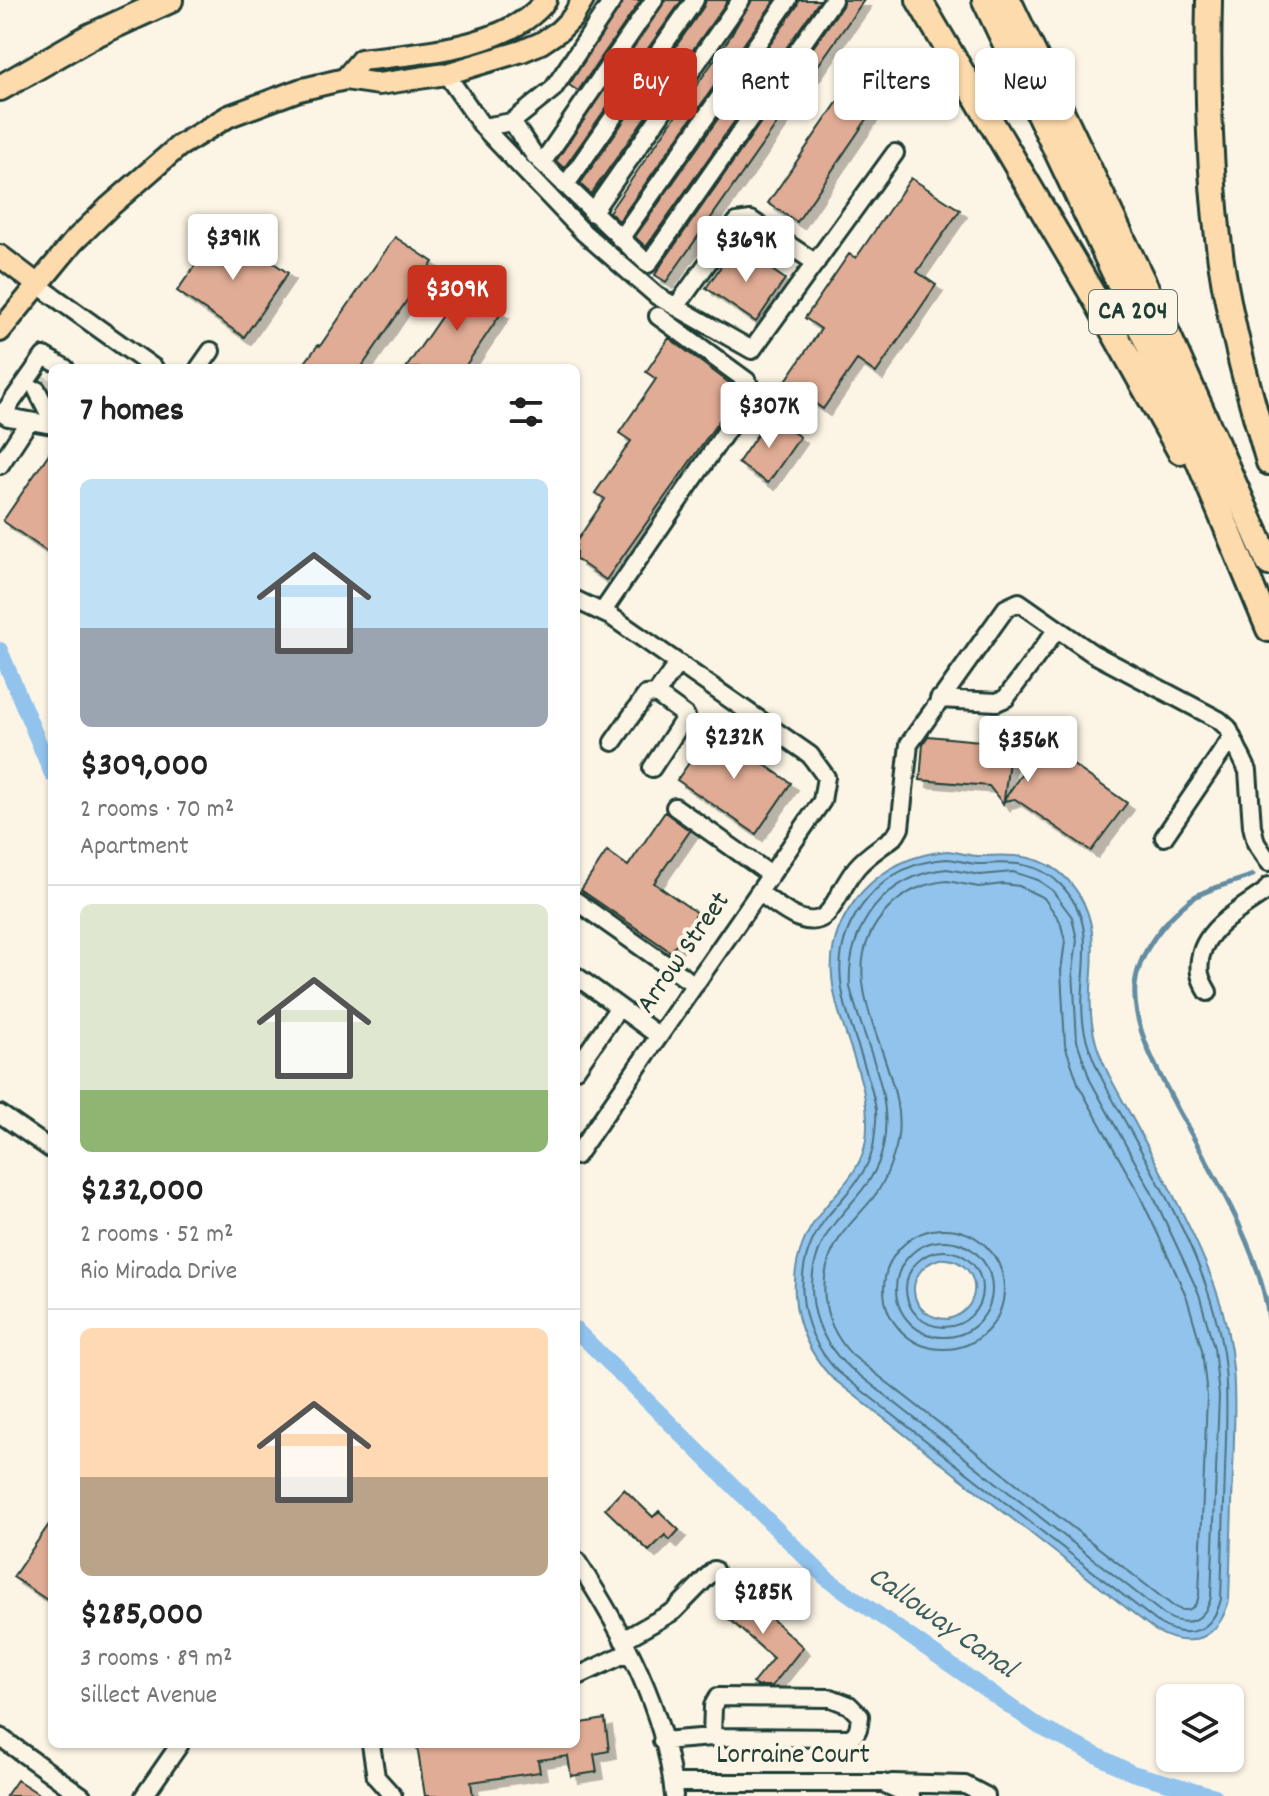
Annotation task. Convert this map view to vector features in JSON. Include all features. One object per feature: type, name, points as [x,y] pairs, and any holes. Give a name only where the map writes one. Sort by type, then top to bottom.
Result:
[{"type":"highway","points":[[0,88],[101,31],[170,0]]},
{"type":"highway","points":[[919,0],[1097,302],[1238,554]]},
{"type":"highway","name":"CA 204","points":[[985,0],[1163,375],[1269,629]]},
{"type":"highway","name":"CA 204","points":[[1008,0],[1164,326],[1269,563]]},
{"type":"highway","points":[[1209,0],[1209,134],[1221,261],[1249,394],[1269,462]]},
{"type":"main road","points":[[345,79],[361,60],[417,54],[494,37],[531,17],[546,0]]},
{"type":"main road","points":[[0,331],[74,241],[109,207],[179,146],[229,116],[267,100],[345,79],[379,84],[446,74],[541,43],[572,18],[583,0]]},
{"type":"main road","points":[[0,256],[38,285]]},
{"type":"street","points":[[483,127],[512,122],[553,89],[613,0]]},
{"type":"street","points":[[542,163],[654,0]]},
{"type":"street","points":[[565,186],[695,0]]},
{"type":"street","points":[[592,213],[741,0]]},
{"type":"street","points":[[620,239],[788,0]]},
{"type":"street","points":[[512,122],[542,163],[648,264],[833,0]]},
{"type":"street","points":[[446,74],[483,127],[584,233],[657,296],[752,350],[895,153]]},
{"type":"street","points":[[676,307],[737,222],[751,220],[816,263]]},
{"type":"street","points":[[38,285],[135,362]]},
{"type":"street","points":[[603,611],[753,392],[747,381],[658,316]]},
{"type":"street","points":[[202,364],[211,351]]},
{"type":"street","points":[[44,418],[2,413],[44,356],[58,364]]},
{"type":"street","points":[[37,390],[44,418]]},
{"type":"street","points":[[0,465],[44,418]]},
{"type":"street","points":[[580,602],[603,611],[678,663],[656,694]]},
{"type":"street","points":[[759,892],[801,919],[812,922],[821,920],[828,913],[856,868],[896,835],[900,828],[905,756],[909,744],[1012,603],[1019,602],[1092,653],[1219,720],[1228,728],[1248,771],[1256,843],[1269,862]]},
{"type":"street","points":[[939,699],[997,702],[1006,698],[1057,629]]},
{"type":"street","name":"Arrow Street","points":[[580,1150],[822,801],[826,777],[810,755],[678,663]]},
{"type":"street","points":[[613,742],[646,695],[656,694],[686,716],[652,768]]},
{"type":"street","points":[[1164,837],[1232,737]]},
{"type":"street","points":[[675,807],[771,875]]},
{"type":"street","points":[[1208,992],[1200,974],[1203,948],[1216,927],[1269,886]]},
{"type":"street","points":[[580,904],[695,985]]},
{"type":"street","points":[[580,979],[659,1036]]},
{"type":"street","points":[[580,1063],[619,1007]]},
{"type":"street","points":[[0,1114],[48,1147]]},
{"type":"street","points":[[580,1566],[602,1599],[642,1680],[662,1741],[673,1790]]},
{"type":"street","points":[[580,1675],[674,1611],[714,1570]]},
{"type":"street","points":[[662,1741],[712,1737],[849,1738],[859,1727],[860,1716],[849,1705],[831,1698],[718,1697],[713,1706],[712,1737]]},
{"type":"street","points":[[0,1737],[82,1796]]},
{"type":"street","points":[[144,1796],[177,1748]]},
{"type":"street","points":[[372,1748],[376,1777],[393,1796]]},
{"type":"street","points":[[883,1783],[965,1785],[986,1796]]},
{"type":"street","name":"Lorraine Court","points":[[673,1790],[883,1783],[911,1796]]},
{"type":"water","points":[[947,851],[979,856],[1017,856],[1049,865],[1067,879],[1089,916],[1093,954],[1091,1014],[1097,1047],[1207,1266],[1223,1311],[1232,1356],[1234,1424],[1229,1600],[1218,1624],[1202,1637],[1181,1640],[1156,1631],[831,1377],[817,1359],[798,1318],[795,1274],[800,1252],[822,1211],[855,1170],[866,1140],[866,1108],[860,1076],[833,985],[832,955],[841,924],[862,892],[880,875],[901,863]],"holes":[[[939,1259],[953,1260],[970,1274],[974,1295],[961,1313],[948,1319],[935,1317],[918,1303],[914,1294],[915,1283],[927,1265]]]},
{"type":"building","points":[[624,0],[641,0],[608,48],[604,48],[604,53],[578,91],[569,85]]},
{"type":"building","points":[[665,0],[682,0],[648,48],[633,48]]},
{"type":"building","points":[[706,0],[728,0],[694,48],[675,48]]},
{"type":"building","points":[[752,0],[775,0],[741,48],[722,48]]},
{"type":"building","points":[[799,0],[820,0],[786,48],[768,48]]},
{"type":"building","points":[[844,0],[864,0],[818,66],[818,48],[813,48]]},
{"type":"building","points":[[713,62],[713,88],[697,110],[697,85]]},
{"type":"building","points":[[604,90],[604,111],[564,168],[556,161]]},
{"type":"building","points":[[834,107],[834,120],[866,120],[797,222],[768,203]]},
{"type":"building","points":[[625,120],[643,120],[591,194],[580,184]]},
{"type":"building","points":[[673,120],[690,120],[619,221],[609,212]]},
{"type":"building","points":[[717,120],[735,120],[646,247],[635,237]]},
{"type":"building","points":[[762,120],[780,120],[666,282],[655,275]]},
{"type":"building","points":[[911,178],[960,210],[917,272],[936,285],[876,373],[857,360],[823,409],[785,382],[821,329],[805,318],[849,254],[856,258]]},
{"type":"building","points":[[222,227],[288,273],[244,337],[177,291]]},
{"type":"building","points":[[395,237],[433,262],[364,364],[304,364],[320,346]]},
{"type":"building","points":[[736,245],[785,279],[756,322],[706,288]]},
{"type":"building","points":[[463,285],[502,312],[467,364],[409,364]]},
{"type":"building","points":[[669,338],[740,391],[606,580],[580,562],[580,536],[605,499],[595,493],[631,441],[619,433],[656,379],[646,372]]},
{"type":"building","points":[[770,416],[800,437],[768,483],[738,463]]},
{"type":"building","points":[[48,455],[48,552],[3,521]]},
{"type":"building","points":[[713,729],[791,783],[756,834],[677,780]]},
{"type":"building","points":[[928,736],[1011,744],[1004,800],[1042,743],[1127,803],[1091,851],[1015,799],[1003,804],[989,786],[920,780],[923,744]]},
{"type":"building","points":[[665,812],[690,831],[654,883],[697,913],[671,952],[581,890],[607,851],[628,866]]},
{"type":"building","points":[[624,1489],[653,1517],[659,1511],[679,1530],[670,1540],[665,1535],[649,1551],[605,1509]]},
{"type":"building","points":[[48,1526],[48,1599],[13,1577]]},
{"type":"building","points":[[739,1589],[803,1647],[772,1686],[753,1683],[773,1658],[719,1610]]},
{"type":"building","points":[[605,1719],[609,1751],[594,1754],[597,1772],[571,1776],[568,1756],[538,1760],[540,1772],[471,1782],[473,1796],[425,1796],[417,1748],[580,1748],[580,1723]]},
{"type":"building","points":[[17,1780],[42,1796],[6,1796]]},
{"type":"waterway","name":"Calloway Canal","points":[[0,650],[48,764]]},
{"type":"waterway","points":[[1253,875],[1196,896],[1171,917],[1141,961],[1135,1001],[1142,1033],[1154,1063],[1245,1237],[1264,1292],[1269,1319]]},
{"type":"waterway","name":"Calloway Canal","points":[[580,1334],[826,1578],[1038,1726],[1132,1773],[1215,1796]]},
{"type":"tunnel","points":[[37,390],[48,374]]}]
